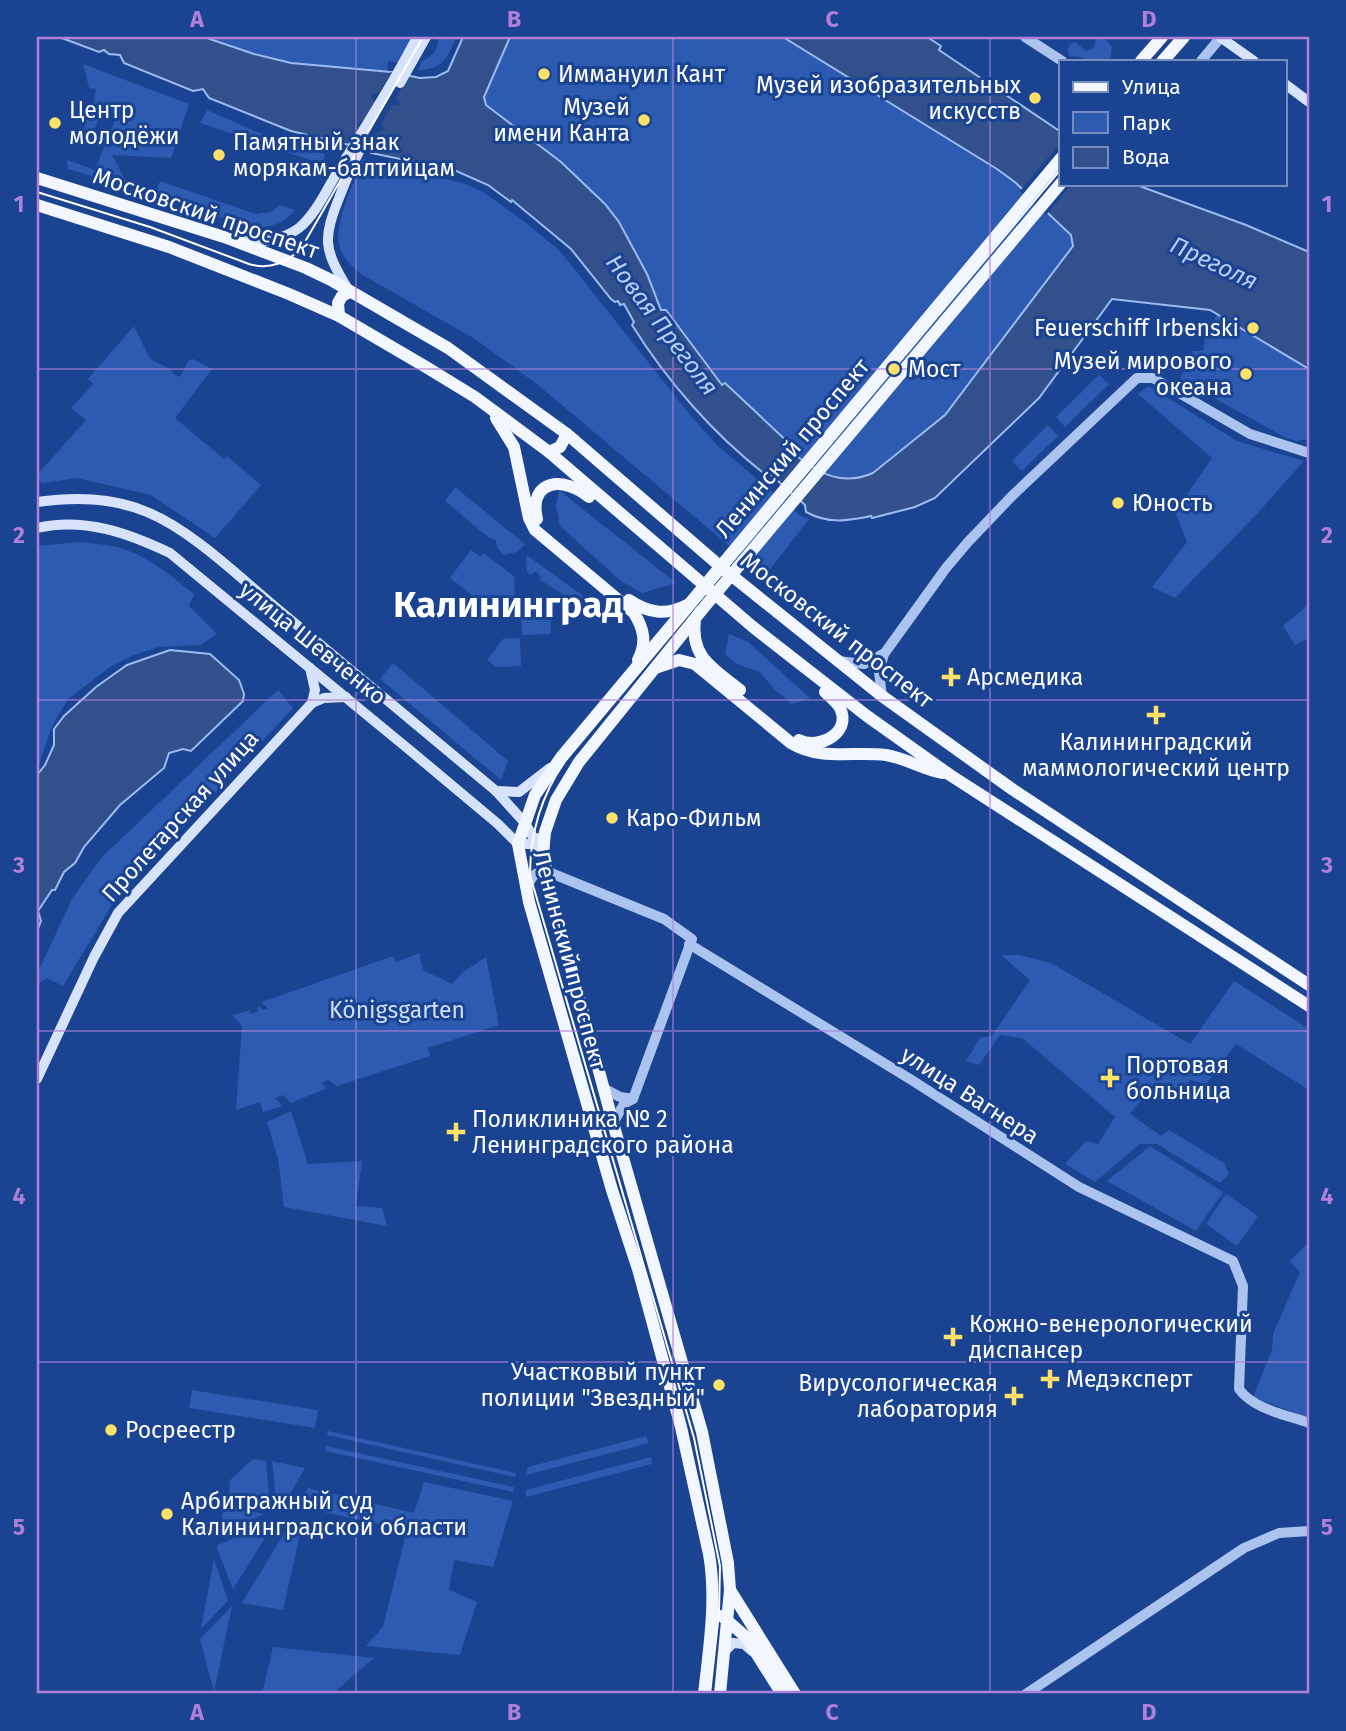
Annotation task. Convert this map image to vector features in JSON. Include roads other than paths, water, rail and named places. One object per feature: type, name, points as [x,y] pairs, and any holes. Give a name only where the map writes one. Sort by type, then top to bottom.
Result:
[{"type":"main road","points":[[401,74],[417,37]]},
{"type":"main road","points":[[224,237],[253,242],[277,238],[298,228],[356,152],[401,74],[426,37]]},
{"type":"main road","points":[[1143,60],[1162,37]]},
{"type":"main road","points":[[1221,37],[1253,60]]},
{"type":"main road","points":[[1164,60],[1185,38]]},
{"type":"main road","points":[[1286,85],[1309,102]]},
{"type":"main road","points":[[339,316],[338,303],[342,296],[350,292],[337,271],[327,239],[328,224],[356,152]]},
{"type":"main road","name":"Ленинский проспект","points":[[720,1694],[730,1590],[728,1563],[702,1432],[603,1088],[546,871],[541,836],[556,800],[579,762],[656,668],[695,611],[1059,160]]},
{"type":"main road","name":"Московский проспект","points":[[37,178],[224,237],[306,268],[448,348],[567,434],[721,566],[882,696],[1012,789],[1309,985]]},
{"type":"main road","name":"Ленинский проспект","points":[[704,1694],[712,1606],[712,1573],[684,1437],[638,1269],[594,1128],[527,891],[518,844],[536,795],[562,756],[631,676],[695,611],[1059,185]]},
{"type":"main road","name":"Московский проспект","points":[[37,205],[169,247],[339,316],[416,360],[488,407],[549,452],[779,648],[867,716],[950,775],[1309,1006]]},
{"type":"main road","points":[[488,407],[514,447],[529,517],[535,530],[629,608],[641,625],[642,652],[631,676]]},
{"type":"main road","points":[[549,452],[560,447],[567,434]]},
{"type":"main road","points":[[615,510],[603,508],[570,484],[560,483],[545,488],[537,499],[535,508],[540,526],[548,535],[639,607],[649,611],[695,611],[695,642],[700,656],[796,738],[806,743],[824,742],[837,733],[842,716],[841,709],[821,688],[801,673],[779,648]]},
{"type":"main road","name":"улица Шевченко","points":[[37,502],[65,498],[112,502],[146,512],[181,531],[309,666],[498,824],[518,844]]},
{"type":"main road","name":"улица Шевченко","points":[[37,528],[67,524],[86,525],[136,537],[170,553],[248,600],[426,734],[496,791],[525,823],[541,836]]},
{"type":"main road","points":[[656,668],[679,660],[695,664],[802,750],[815,754],[889,755],[934,772],[950,775]]},
{"type":"main road","points":[[309,666],[315,690],[312,703]]},
{"type":"main road","points":[[312,703],[324,698],[346,697]]},
{"type":"main road","name":"Пролетарская улица","points":[[37,1079],[94,957],[118,913],[312,703]]},
{"type":"main road","points":[[412,752],[426,734]]},
{"type":"main road","points":[[496,791],[519,792],[562,756]]},
{"type":"main road","points":[[518,844],[526,845],[541,836]]},
{"type":"main road","points":[[1149,902],[1160,887]]},
{"type":"main road","points":[[730,1590],[795,1694]]},
{"type":"main road","points":[[712,1606],[728,1615],[746,1637],[782,1694]]},
{"type":"main road","points":[[728,1615],[742,1616],[754,1627]]},
{"type":"main road","points":[[724,1652],[738,1642],[759,1658]]},
{"type":"street","points":[[1025,37],[1060,60]]},
{"type":"street","points":[[1202,60],[1221,37]]},
{"type":"street","points":[[882,696],[879,672],[884,654],[968,542],[1012,496],[1137,378],[1153,378],[1250,435],[1309,453]]},
{"type":"street","points":[[838,661],[864,664],[884,654]]},
{"type":"street","points":[[527,891],[533,876],[546,871]]},
{"type":"street","name":"улица Вагнера","points":[[546,871],[664,919],[691,942],[1079,1187],[1219,1253],[1237,1265],[1243,1286],[1239,1389],[1254,1402],[1309,1423]]},
{"type":"street","points":[[594,1128],[613,1123],[624,1104],[633,1099],[691,942]]},
{"type":"street","points":[[603,1088],[620,1097],[633,1099]]},
{"type":"street","points":[[1027,1694],[1253,1544],[1279,1533],[1309,1531]]},
{"type":"water","points":[[59,37],[204,37],[291,63],[391,72],[420,78],[436,77],[448,71],[463,37],[510,37],[484,97],[486,105],[561,162],[605,204],[619,222],[647,274],[661,310],[666,310],[722,385],[725,383],[792,446],[789,450],[818,470],[838,478],[849,479],[873,473],[945,415],[1073,246],[1071,235],[1016,183],[997,169],[783,37],[927,37],[941,46],[939,50],[1059,131],[1059,186],[1139,186],[1246,225],[1309,252],[1309,369],[1210,310],[1112,299],[1039,398],[935,498],[915,507],[872,518],[838,520],[814,516],[806,512],[805,505],[770,474],[766,475],[710,425],[660,366],[632,325],[634,322],[624,304],[620,305],[618,301],[611,299],[571,249],[512,200],[511,202],[488,185],[454,170],[371,153],[371,150],[291,131],[209,98],[203,89],[193,91],[124,63],[120,55],[109,54],[104,50],[99,52]]},
{"type":"water","points":[[170,650],[210,654],[239,680],[244,694],[243,701],[191,751],[183,749],[169,753],[164,768],[120,805],[84,847],[75,863],[64,872],[55,890],[52,890],[38,911],[41,921],[37,931],[37,775],[54,745],[54,729],[64,716],[96,687],[127,665]]},
{"type":"tram line","points":[[37,192],[150,227],[249,264],[278,264],[302,247],[423,37]]},
{"type":"tram line","points":[[1157,60],[1177,37]]},
{"type":"tram line","points":[[710,1694],[719,1613],[720,1566],[694,1438],[530,875],[535,829],[550,787],[566,760],[1059,171]]},
{"type":"place","name":"Иммануил Кант","points":[[544,74]]},
{"type":"place","name":"Музей изобразительных искусств","points":[[1035,98]]},
{"type":"place","name":"Музей имени Канта","points":[[644,120]]},
{"type":"place","name":"Центр молодёжи","points":[[55,123]]},
{"type":"place","name":"Памятный знак морякам-балтийцам","points":[[219,155]]},
{"type":"place","name":"Feuerschiff Irbenski","points":[[1253,328]]},
{"type":"place","name":"Мост","points":[[894,369]]},
{"type":"place","name":"Музей мирового океана","points":[[1246,374]]},
{"type":"place","name":"Юность","points":[[1118,503]]},
{"type":"place","name":"Арсмедика","points":[[951,677]]},
{"type":"place","name":"Калининградский маммологический центр","points":[[1156,715]]},
{"type":"place","name":"Каро-Фильм","points":[[612,818]]},
{"type":"place","name":"Портовая больница","points":[[1110,1078]]},
{"type":"place","name":"Поликлиника № 2 Ленинградского района","points":[[456,1132]]},
{"type":"place","name":"Кожно-венерологический диспансер","points":[[953,1337]]},
{"type":"place","name":"Медэксперт","points":[[1050,1379]]},
{"type":"place","name":"Участковый пункт полиции \"Звездный\"","points":[[719,1385]]},
{"type":"place","name":"Вирусологическая лаборатория","points":[[1014,1396]]},
{"type":"place","name":"Росрeeстр","points":[[111,1430]]},
{"type":"place","name":"Арбитражный суд Калининградской области","points":[[167,1514]]},
{"type":"district","name":"Калининград","points":[[508,604]]},
{"type":"water label","name":"Преголя","points":[[1214,263]]},
{"type":"water label","name":"Новая Преголя","points":[[662,325]]},
{"type":"park label","name":"Königsgarten","points":[[397,1010]]}]
